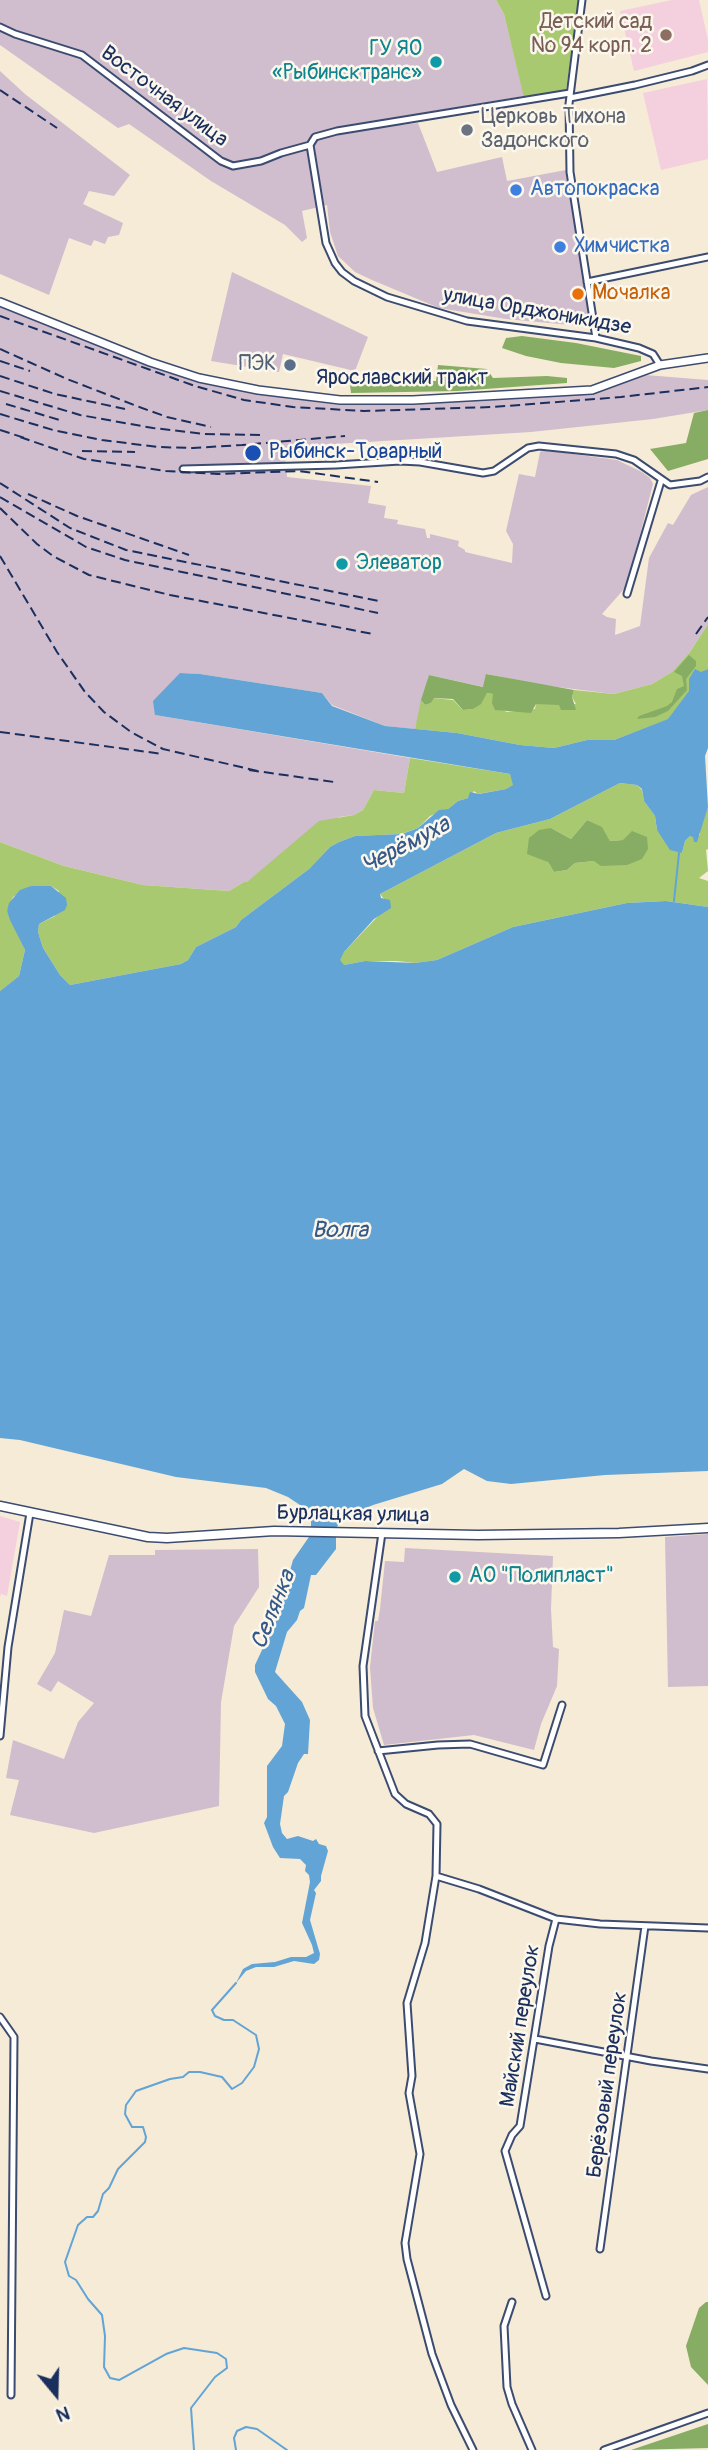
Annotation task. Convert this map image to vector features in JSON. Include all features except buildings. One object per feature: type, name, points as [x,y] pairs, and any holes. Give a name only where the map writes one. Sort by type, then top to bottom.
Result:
[{"type":"main road","name":"Бурлацкая улица","points":[[0,1506],[148,1537],[167,1538],[255,1531],[478,1535],[619,1533],[708,1528]]},
{"type":"street","points":[[582,0],[568,130],[571,183],[596,338]]},
{"type":"street","name":"Восточная улица","points":[[0,27],[82,55],[221,161],[233,166],[261,161],[310,145]]},
{"type":"street","points":[[310,145],[315,137],[337,131],[635,85],[708,65]]},
{"type":"street","name":"улица Орджоникидзе","points":[[310,145],[326,243],[335,263],[354,281],[437,314],[467,321],[596,338],[639,348],[653,354],[660,365]]},
{"type":"street","points":[[587,282],[708,257]]},
{"type":"street","name":"Ярославский тракт","points":[[0,302],[170,369],[224,384],[318,398],[413,400],[592,390],[660,365],[708,358]]},
{"type":"street","points":[[183,469],[400,461],[483,473],[494,471],[528,448],[539,446],[617,454],[634,460],[670,485],[684,485],[708,477]]},
{"type":"street","points":[[627,594],[661,481]]},
{"type":"street","points":[[0,1736],[8,1647],[30,1513]]},
{"type":"street","points":[[382,1532],[363,1666],[365,1716],[395,1794],[406,1804],[429,1814],[438,1824],[436,1876],[425,1943],[407,2003],[412,2076],[409,2094],[421,2154],[405,2243],[416,2301],[432,2354],[451,2405],[473,2450]]},
{"type":"street","points":[[378,1751],[470,1744],[543,1765],[562,1705]]},
{"type":"street","points":[[436,1876],[556,1919],[645,1926],[708,1927]]},
{"type":"street","name":"Майский переулок","points":[[546,2296],[505,2151],[512,2135],[520,2126],[549,1946],[556,1919]]},
{"type":"street","name":"Берёзовый переулок","points":[[600,2249],[645,1926]]},
{"type":"street","points":[[0,2017],[14,2037],[11,2395]]},
{"type":"street","points":[[535,2039],[708,2069]]},
{"type":"street","points":[[512,2302],[504,2326],[507,2387],[532,2450]]},
{"type":"street","points":[[604,2450],[708,2413]]},
{"type":"shaded area","points":[[0,0],[496,0],[504,14],[524,96],[399,117],[401,125],[418,123],[437,172],[502,157],[507,181],[566,170],[592,327],[506,319],[439,308],[355,272],[338,256],[330,232],[327,205],[302,211],[307,238],[302,242],[285,225],[211,181],[129,124],[118,128],[0,45]]},
{"type":"shaded area","name":"Детский сад № 94 корп. 2","points":[[672,0],[699,0],[708,52],[634,71],[620,11]]},
{"type":"shaded area","points":[[0,71],[25,94],[130,175],[114,196],[89,191],[83,204],[123,223],[119,235],[108,237],[105,244],[94,240],[91,246],[69,238],[49,295],[0,274]]},
{"type":"shaded area","points":[[707,79],[708,159],[661,170],[643,93]]},
{"type":"shaded area","points":[[232,272],[368,337],[355,371],[283,354],[279,372],[211,361]]},
{"type":"shaded area","points":[[0,307],[198,382],[251,393],[339,405],[588,393],[645,375],[708,380],[708,410],[653,419],[531,432],[318,445],[318,453],[285,456],[287,477],[371,486],[368,503],[386,506],[384,518],[398,520],[397,524],[425,529],[427,538],[430,538],[430,534],[459,541],[458,546],[465,552],[512,563],[513,544],[506,531],[519,474],[535,477],[540,452],[544,450],[617,460],[642,472],[653,484],[634,558],[625,588],[602,614],[616,619],[615,635],[640,626],[649,558],[668,523],[673,525],[691,495],[708,487],[708,624],[690,652],[672,672],[652,684],[614,694],[541,685],[487,674],[484,687],[429,675],[415,729],[385,726],[332,705],[322,693],[180,673],[155,715],[410,758],[404,793],[374,790],[363,810],[354,815],[339,817],[247,882],[229,891],[143,885],[64,866],[0,842]]},
{"type":"shaded area","points":[[0,1516],[20,1522],[7,1596],[1,1594],[0,1597]]},
{"type":"shaded area","points":[[708,1534],[708,1686],[668,1687],[665,1537]]},
{"type":"shaded area","points":[[405,1548],[553,1556],[551,1609],[553,1647],[559,1649],[557,1686],[541,1724],[534,1750],[474,1735],[384,1745],[373,1708],[370,1667],[385,1561],[404,1562]]},
{"type":"shaded area","points":[[258,1549],[259,1587],[234,1626],[221,1702],[219,1806],[94,1833],[10,1815],[19,1780],[6,1778],[13,1740],[64,1759],[78,1722],[94,1703],[58,1681],[51,1692],[37,1684],[55,1653],[64,1610],[91,1616],[109,1555],[155,1555],[155,1550]]},
{"type":"green space","points":[[496,0],[579,0],[566,90],[524,98],[504,14]]},
{"type":"green space","points":[[522,336],[641,356],[641,361],[614,368],[561,363],[502,348],[506,338]]},
{"type":"green space","points":[[438,365],[487,369],[493,378],[547,376],[567,378],[567,383],[458,391],[351,393],[350,385],[436,381]]},
{"type":"green space","points":[[708,410],[708,459],[668,471],[650,449],[686,443],[694,413]]},
{"type":"green space","points":[[708,624],[708,669],[689,679],[690,691],[669,719],[614,740],[587,740],[554,748],[415,729],[421,700],[425,705],[431,703],[433,698],[453,700],[463,710],[473,709],[487,693],[493,694],[500,709],[507,712],[535,709],[536,704],[576,704],[572,697],[574,690],[614,694],[652,684],[672,672],[690,652]]},
{"type":"green space","points":[[689,655],[696,661],[696,666],[686,679],[687,690],[668,711],[655,717],[637,719],[672,702],[677,689],[684,686],[682,676],[674,672]]},
{"type":"green space","points":[[486,674],[574,690],[572,697],[576,710],[561,710],[559,705],[536,704],[531,713],[495,710],[492,703],[493,694],[487,693],[481,704],[473,709],[463,710],[453,699],[434,698],[431,703],[425,705],[421,700],[429,675],[483,687]]},
{"type":"green space","points":[[410,758],[510,774],[514,785],[478,794],[474,791],[468,798],[430,816],[418,828],[401,834],[355,836],[339,842],[330,847],[309,869],[241,920],[236,927],[196,947],[188,960],[181,964],[70,985],[60,975],[43,948],[38,932],[39,924],[55,916],[59,891],[51,886],[31,886],[13,897],[7,911],[25,950],[19,976],[0,991],[0,842],[64,866],[143,885],[229,891],[247,882],[319,821],[354,815],[363,810],[374,790],[404,793]]},
{"type":"green space","points":[[620,783],[637,785],[655,816],[657,830],[682,853],[685,841],[690,836],[700,835],[700,826],[708,807],[708,871],[699,878],[708,881],[708,907],[666,901],[627,903],[513,927],[437,960],[415,963],[340,963],[344,952],[380,914],[384,899],[380,894],[496,833],[550,819]],"holes":[[[587,820],[602,828],[610,841],[623,840],[594,861],[575,863],[567,870],[554,872],[548,862],[551,828],[571,839]]]},
{"type":"green space","points":[[587,820],[602,827],[610,841],[623,840],[632,831],[647,837],[648,849],[642,859],[627,865],[601,866],[594,861],[575,863],[567,870],[554,872],[548,862],[527,854],[529,838],[539,830],[551,828],[571,839]]},
{"type":"green space","points":[[706,2302],[708,2385],[691,2367],[686,2346],[699,2308]]},
{"type":"green space","points":[[708,2424],[708,2448],[631,2450]]},
{"type":"water","name":"Волга","points":[[695,669],[701,672],[708,669],[708,748],[705,756],[708,807],[697,842],[690,836],[685,841],[682,853],[670,850],[657,830],[655,816],[644,801],[642,789],[637,785],[620,783],[550,819],[496,833],[380,894],[381,898],[390,900],[391,908],[374,919],[340,960],[344,965],[365,961],[415,963],[437,960],[513,927],[627,903],[666,901],[708,907],[708,1471],[605,1475],[511,1484],[487,1481],[464,1469],[442,1484],[373,1505],[342,1520],[336,1528],[336,1549],[316,1575],[311,1575],[304,1608],[287,1632],[275,1672],[302,1702],[310,1720],[308,1754],[304,1754],[298,1763],[288,1792],[284,1796],[280,1824],[287,1839],[298,1836],[313,1841],[316,1839],[319,1844],[326,1846],[328,1851],[321,1881],[314,1890],[316,1893],[310,1920],[320,1954],[319,1960],[314,1964],[294,1961],[274,1967],[256,1967],[246,1971],[236,1983],[243,1969],[252,1964],[306,1957],[314,1953],[302,1923],[310,1882],[305,1871],[306,1865],[300,1859],[280,1858],[264,1823],[267,1817],[267,1766],[282,1746],[285,1724],[276,1706],[268,1699],[255,1672],[255,1665],[276,1620],[293,1560],[311,1534],[311,1520],[303,1507],[266,1488],[176,1477],[20,1440],[0,1438],[0,991],[19,976],[25,950],[10,920],[7,911],[9,903],[20,890],[31,886],[51,886],[66,898],[65,910],[39,924],[38,932],[43,948],[60,975],[70,985],[181,964],[188,960],[196,947],[236,927],[241,920],[309,869],[330,847],[339,842],[355,836],[402,834],[418,828],[439,810],[448,809],[458,801],[468,798],[470,792],[479,794],[513,785],[510,774],[155,715],[153,701],[180,673],[322,693],[332,706],[385,726],[457,733],[520,745],[554,748],[587,740],[614,740],[668,719],[689,691],[689,679]]},
{"type":"waterway","points":[[674,901],[679,853]]},
{"type":"waterway","name":"Селянка","points":[[194,2450],[191,2408],[215,2377],[227,2368],[226,2359],[217,2353],[184,2348],[166,2354],[119,2380],[110,2378],[104,2367],[105,2336],[102,2315],[76,2280],[69,2276],[65,2262],[78,2225],[98,2211],[103,2194],[118,2169],[145,2142],[143,2127],[132,2127],[125,2114],[126,2105],[136,2091],[183,2077],[189,2072],[222,2077],[232,2089],[242,2083],[254,2067],[259,2049],[256,2035],[233,2020],[215,2016],[212,2010],[236,1983]]},
{"type":"waterway","name":"Селянка","points":[[236,2450],[234,2438],[237,2431],[246,2427],[257,2429],[287,2450]]},
{"type":"railway","points":[[0,90],[57,128]]},
{"type":"railway","points":[[0,316],[195,386],[244,400],[293,407],[364,411],[493,407],[708,387]]},
{"type":"railway","points":[[0,349],[142,408],[211,427]]},
{"type":"railway","points":[[0,361],[30,371]]},
{"type":"railway","points":[[0,376],[55,394],[125,409]]},
{"type":"railway","points":[[0,391],[80,415],[153,428],[204,434],[260,435]]},
{"type":"railway","points":[[6,404],[63,421]]},
{"type":"railway","points":[[0,414],[53,430],[158,447],[193,448],[345,436]]},
{"type":"railway","points":[[0,430],[28,439]]},
{"type":"railway","points":[[20,437],[84,459],[166,471],[218,474],[299,471],[378,482]]},
{"type":"railway","points":[[82,451],[135,452]]},
{"type":"railway","points":[[0,483],[70,528],[126,550],[379,601]]},
{"type":"railway","points":[[28,494],[77,516],[189,555]]},
{"type":"railway","points":[[0,497],[86,547],[125,560],[378,613]]},
{"type":"railway","points":[[0,508],[37,544],[53,556],[89,575],[170,595],[373,634]]},
{"type":"railway","points":[[0,556],[57,652],[85,692],[104,712],[131,732],[163,749],[258,771]]},
{"type":"railway","points":[[696,634],[708,617]]},
{"type":"railway","points":[[0,732],[163,754]]},
{"type":"railway","points":[[249,770],[334,782]]},
{"type":"place","name":"Детский сад № 94 корп. 2","points":[[666,35]]},
{"type":"place","name":"ГУ ЯО «Рыбинсктранс»","points":[[436,62]]},
{"type":"place","name":"Церковь Тихона Задонского","points":[[467,130]]},
{"type":"place","name":"Автопокраска","points":[[516,190]]},
{"type":"place","name":"Химчистка","points":[[560,247]]},
{"type":"place","name":"Мочалка","points":[[578,294]]},
{"type":"place","name":"ПЭК","points":[[290,365]]},
{"type":"place","name":"Рыбинск-Товарный","points":[[253,453]]},
{"type":"place","name":"Элеватор","points":[[342,564]]},
{"type":"place","name":"АО \"Полипласт\"","points":[[455,1577]]},
{"type":"water label","name":"Черёмуха","points":[[406,846]]}]
